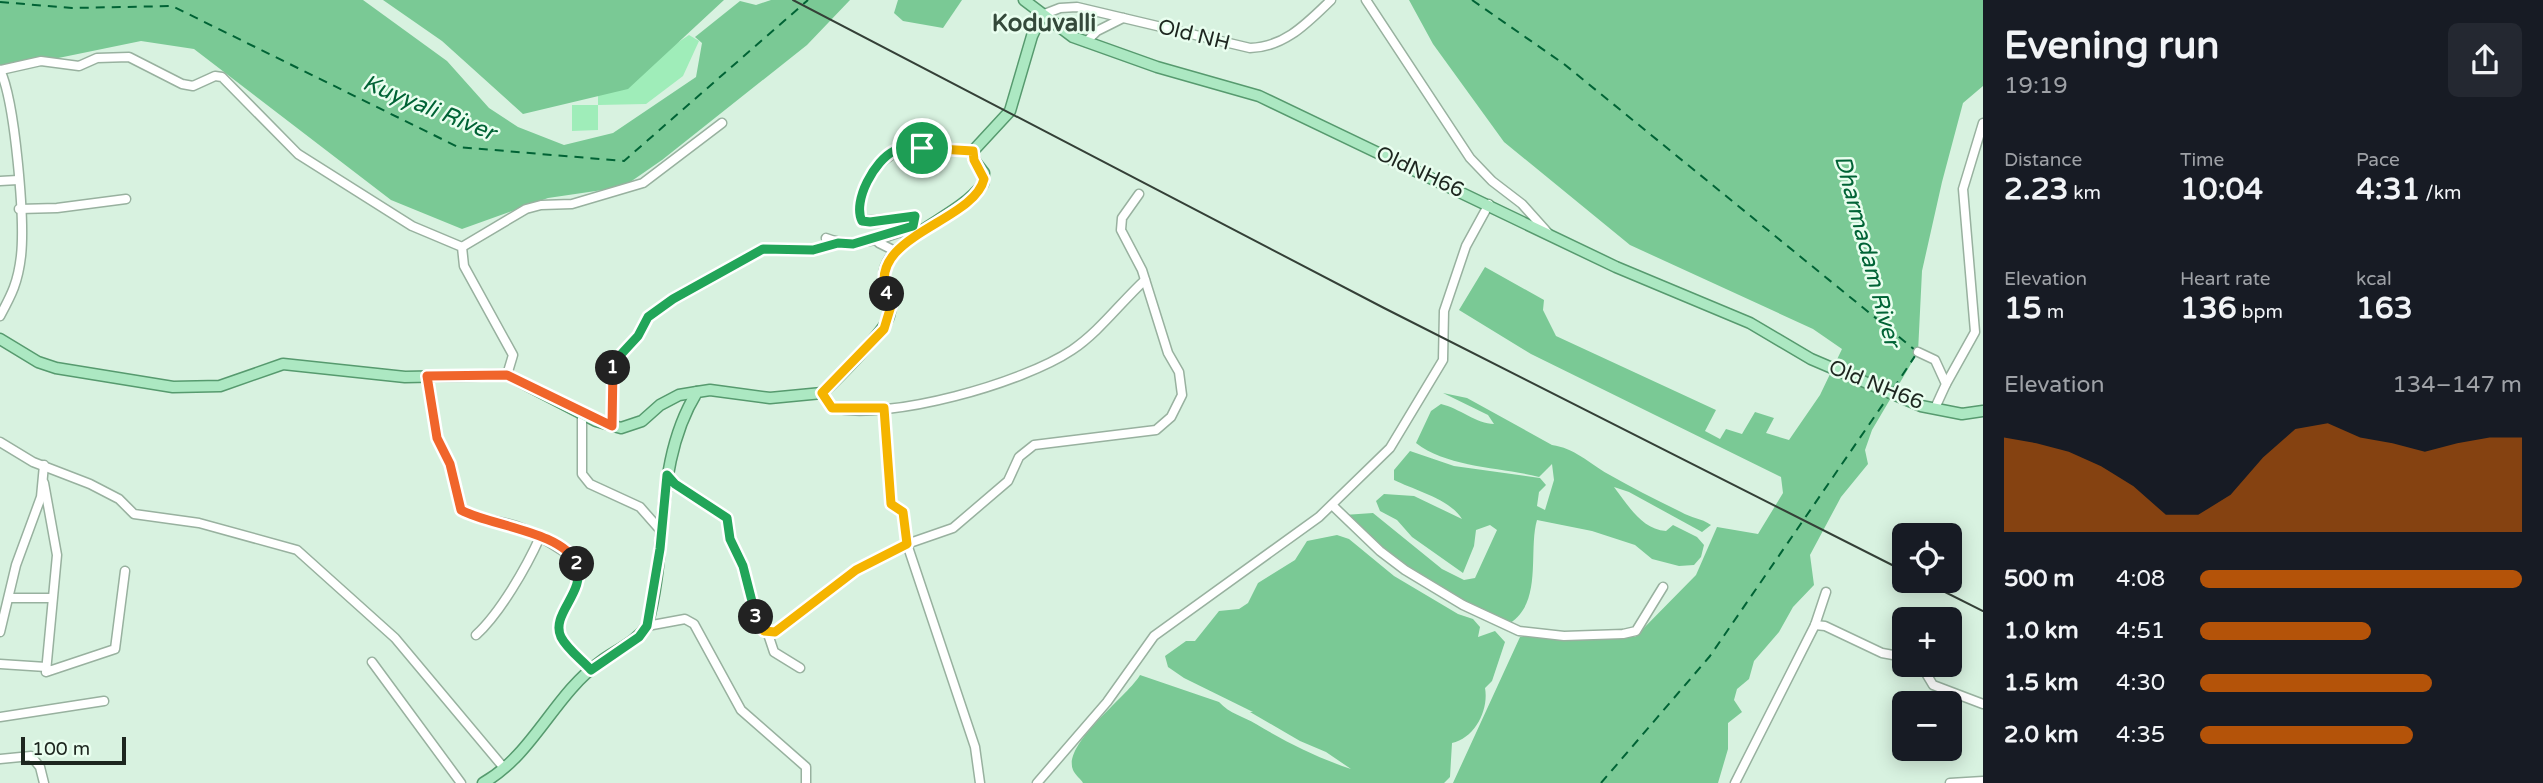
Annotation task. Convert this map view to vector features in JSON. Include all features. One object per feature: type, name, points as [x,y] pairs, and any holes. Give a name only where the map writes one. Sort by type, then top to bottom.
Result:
[{"type":"main road","name":"OldNH66","points":[[1024,0],[1061,31],[1086,42],[1259,96],[1616,267],[1749,323],[1811,359]]},
{"type":"main road","points":[[0,339],[38,362],[56,368],[173,387],[220,386],[283,364],[405,377],[507,375],[582,415],[612,426],[637,424],[660,405],[679,396],[697,392],[723,391],[770,398],[822,393],[884,329],[891,306],[884,275],[897,252],[969,199],[983,184],[984,173],[974,160],[973,151],[1010,111],[1031,36],[1042,15]]},
{"type":"main road","name":"Old NH66","points":[[1811,359],[1921,406],[1962,414],[1983,411]]},
{"type":"main road","points":[[483,783],[504,768],[550,716],[561,696],[591,670],[639,637],[647,626],[662,532],[667,475],[682,421],[697,392]]},
{"type":"street","name":"Old NH","points":[[1042,15],[1060,8],[1077,7],[1250,48],[1267,48],[1294,33],[1331,0]]},
{"type":"street","points":[[1366,0],[1470,158],[1492,181],[1522,204],[1551,235]]},
{"type":"street","points":[[1086,42],[1097,31],[1123,18]]},
{"type":"street","points":[[0,316],[10,302],[21,255],[18,180],[1,70],[41,61],[79,66],[97,58],[129,57],[181,84],[192,86],[215,75],[222,77],[299,154],[395,216],[462,247]]},
{"type":"street","points":[[462,247],[527,209],[541,205],[572,204],[643,183],[722,123]]},
{"type":"street","points":[[1935,408],[1975,332],[1962,189],[1983,123]]},
{"type":"street","points":[[825,238],[838,243],[853,244],[906,229],[917,220],[915,216],[870,222],[862,221],[860,216],[863,194],[871,176],[885,157],[895,150],[910,148],[973,151]]},
{"type":"street","points":[[0,181],[18,180]]},
{"type":"street","points":[[767,631],[775,632],[856,570],[907,544],[953,528],[1008,481],[1019,457],[1034,445],[1156,430],[1171,417],[1182,395],[1179,372],[1168,353],[1145,280],[1121,230],[1122,218],[1139,194]]},
{"type":"street","points":[[19,209],[57,208],[126,199]]},
{"type":"street","points":[[1037,783],[1107,702],[1154,636],[1276,551],[1332,505],[1390,448],[1443,360],[1444,311],[1466,246],[1489,204]]},
{"type":"street","points":[[612,426],[613,363],[638,336],[648,317],[673,299],[763,249],[813,250],[838,243]]},
{"type":"street","points":[[879,243],[897,252]]},
{"type":"street","points":[[462,247],[464,266],[513,355],[507,375]]},
{"type":"street","points":[[822,393],[832,408],[884,408],[996,386],[1060,358],[1076,348],[1145,280]]},
{"type":"street","points":[[1918,352],[1936,360],[1946,384]]},
{"type":"street","points":[[427,376],[437,438],[450,464],[461,510],[481,519],[516,526],[557,545],[575,559],[578,589],[559,624],[560,635],[591,670]]},
{"type":"street","points":[[884,408],[891,504],[903,512],[907,544],[975,747],[980,783]]},
{"type":"street","points":[[582,415],[582,474],[590,484],[639,507],[662,532]]},
{"type":"street","points":[[0,442],[44,466],[90,484],[118,499],[134,514],[199,523],[298,550],[395,638],[504,768]]},
{"type":"street","points":[[44,466],[44,483],[57,555],[46,672],[89,655],[115,649],[125,571]]},
{"type":"street","points":[[667,475],[675,484],[727,518],[730,539],[743,566],[758,621],[767,631],[774,652],[800,668]]},
{"type":"street","points":[[0,632],[16,565],[44,483]]},
{"type":"street","points":[[1332,505],[1380,551],[1405,570],[1463,605],[1519,631],[1564,635],[1623,635],[1636,631],[1663,587]]},
{"type":"street","points":[[476,635],[486,626],[529,560],[540,537]]},
{"type":"street","points":[[1735,783],[1815,625],[1826,592]]},
{"type":"street","points":[[9,597],[51,598]]},
{"type":"street","points":[[647,626],[690,621],[741,710],[806,767],[806,783]]},
{"type":"street","points":[[1815,625],[1825,626],[1882,653],[1892,655]]},
{"type":"street","points":[[372,662],[461,783]]},
{"type":"street","points":[[0,664],[47,667]]},
{"type":"street","points":[[1928,677],[1933,685],[1983,704]]},
{"type":"street","points":[[0,718],[104,701]]},
{"type":"street","points":[[0,759],[31,756],[40,767],[44,783]]},
{"type":"street","points":[[1950,783],[1983,781]]},
{"type":"shaded area","points":[[689,35],[699,41],[683,76],[646,104],[598,105],[598,96]]},
{"type":"shaded area","points":[[572,105],[598,105],[598,130],[572,131]]},
{"type":"water","name":"Kuyyali River","points":[[0,0],[363,0],[447,61],[489,108],[518,127],[564,145],[613,133],[696,77],[702,43],[695,37],[740,1],[756,5],[771,0],[850,0],[807,45],[662,160],[623,187],[548,198],[462,229],[391,200],[194,49],[141,41],[0,70]]},
{"type":"water","points":[[383,0],[724,0],[628,89],[523,114],[442,41]]},
{"type":"water","points":[[898,0],[962,0],[943,28],[903,21],[894,13]]},
{"type":"water","name":"Dharmadam River","points":[[1409,0],[1983,0],[1983,86],[1963,103],[1942,182],[1922,271],[1918,352],[1872,430],[1865,450],[1868,464],[1841,497],[1810,555],[1814,585],[1793,607],[1779,632],[1754,661],[1749,679],[1737,689],[1734,700],[1742,712],[1728,723],[1728,749],[1718,783],[1453,783],[1520,637],[1635,637],[1696,575],[1717,527],[1758,534],[1783,493],[1781,477],[1531,354],[1459,310],[1485,267],[1544,300],[1543,310],[1556,336],[1716,410],[1705,431],[1720,439],[1726,429],[1742,434],[1755,412],[1774,418],[1766,433],[1789,440],[1820,395],[1842,349],[1813,329],[1630,245],[1504,142],[1433,44]]},
{"type":"water","points":[[1443,393],[1467,398],[1552,445],[1574,453],[1635,489],[1711,525],[1702,532],[1629,492],[1614,487],[1636,515],[1649,526],[1666,531],[1673,525],[1697,537],[1704,545],[1701,557],[1694,565],[1679,566],[1652,559],[1635,545],[1592,531],[1537,520],[1531,589],[1520,614],[1510,623],[1472,609],[1357,534],[1346,524],[1344,515],[1373,513],[1442,569],[1464,580],[1475,578],[1497,530],[1490,525],[1476,530],[1474,546],[1463,573],[1412,537],[1397,520],[1380,511],[1376,501],[1384,494],[1414,496],[1462,519],[1449,506],[1394,480],[1394,470],[1410,451],[1454,466],[1540,478],[1546,485],[1539,492],[1537,506],[1545,510],[1554,480],[1552,464],[1539,477],[1459,462],[1416,443],[1431,411],[1441,404],[1494,424],[1488,415]]},
{"type":"water","points":[[1337,535],[1349,539],[1394,576],[1458,614],[1473,619],[1480,627],[1478,637],[1495,631],[1505,642],[1492,681],[1485,688],[1485,705],[1479,722],[1467,735],[1452,743],[1450,777],[1444,783],[1083,783],[1073,770],[1072,759],[1077,747],[1140,675],[1219,702],[1232,712],[1291,743],[1351,769],[1326,752],[1300,741],[1250,712],[1253,712],[1184,678],[1168,667],[1165,656],[1186,641],[1195,641],[1219,611],[1239,609],[1248,603],[1258,583],[1295,560],[1307,541]]},
{"type":"ferry route","points":[[0,2],[72,8],[172,6],[458,147],[624,161],[808,0]]},
{"type":"ferry route","points":[[1472,0],[1564,64],[1915,350]]},
{"type":"ferry route","points":[[1893,389],[1917,353]]},
{"type":"ferry route","points":[[1601,783],[1710,656],[1888,397]]},
{"type":"railway","points":[[793,0],[1384,308],[1892,565]]},
{"type":"railway","points":[[1947,593],[1983,611]]},
{"type":"district","name":"Koduvalli","points":[[1044,23]]},
{"type":"route","points":[[922,148],[973,151],[972,157],[984,173],[983,184],[969,199],[891,258],[884,275],[884,285],[891,306],[884,329],[822,393],[832,408],[884,408],[891,504],[903,512],[907,544],[856,570],[775,632],[764,631],[754,609],[743,566],[730,539],[727,518],[694,498],[667,475],[660,549],[647,626],[639,637],[591,670],[560,635],[559,624],[578,589],[579,569],[575,559],[557,545],[516,526],[481,519],[461,510],[450,464],[437,438],[427,376],[507,375],[531,390],[612,426],[613,363],[638,336],[648,317],[673,299],[763,249],[813,250],[838,243],[853,244],[913,226],[917,220],[915,216],[870,222],[862,221],[860,210],[871,176],[885,157],[895,150],[922,148]]}]
